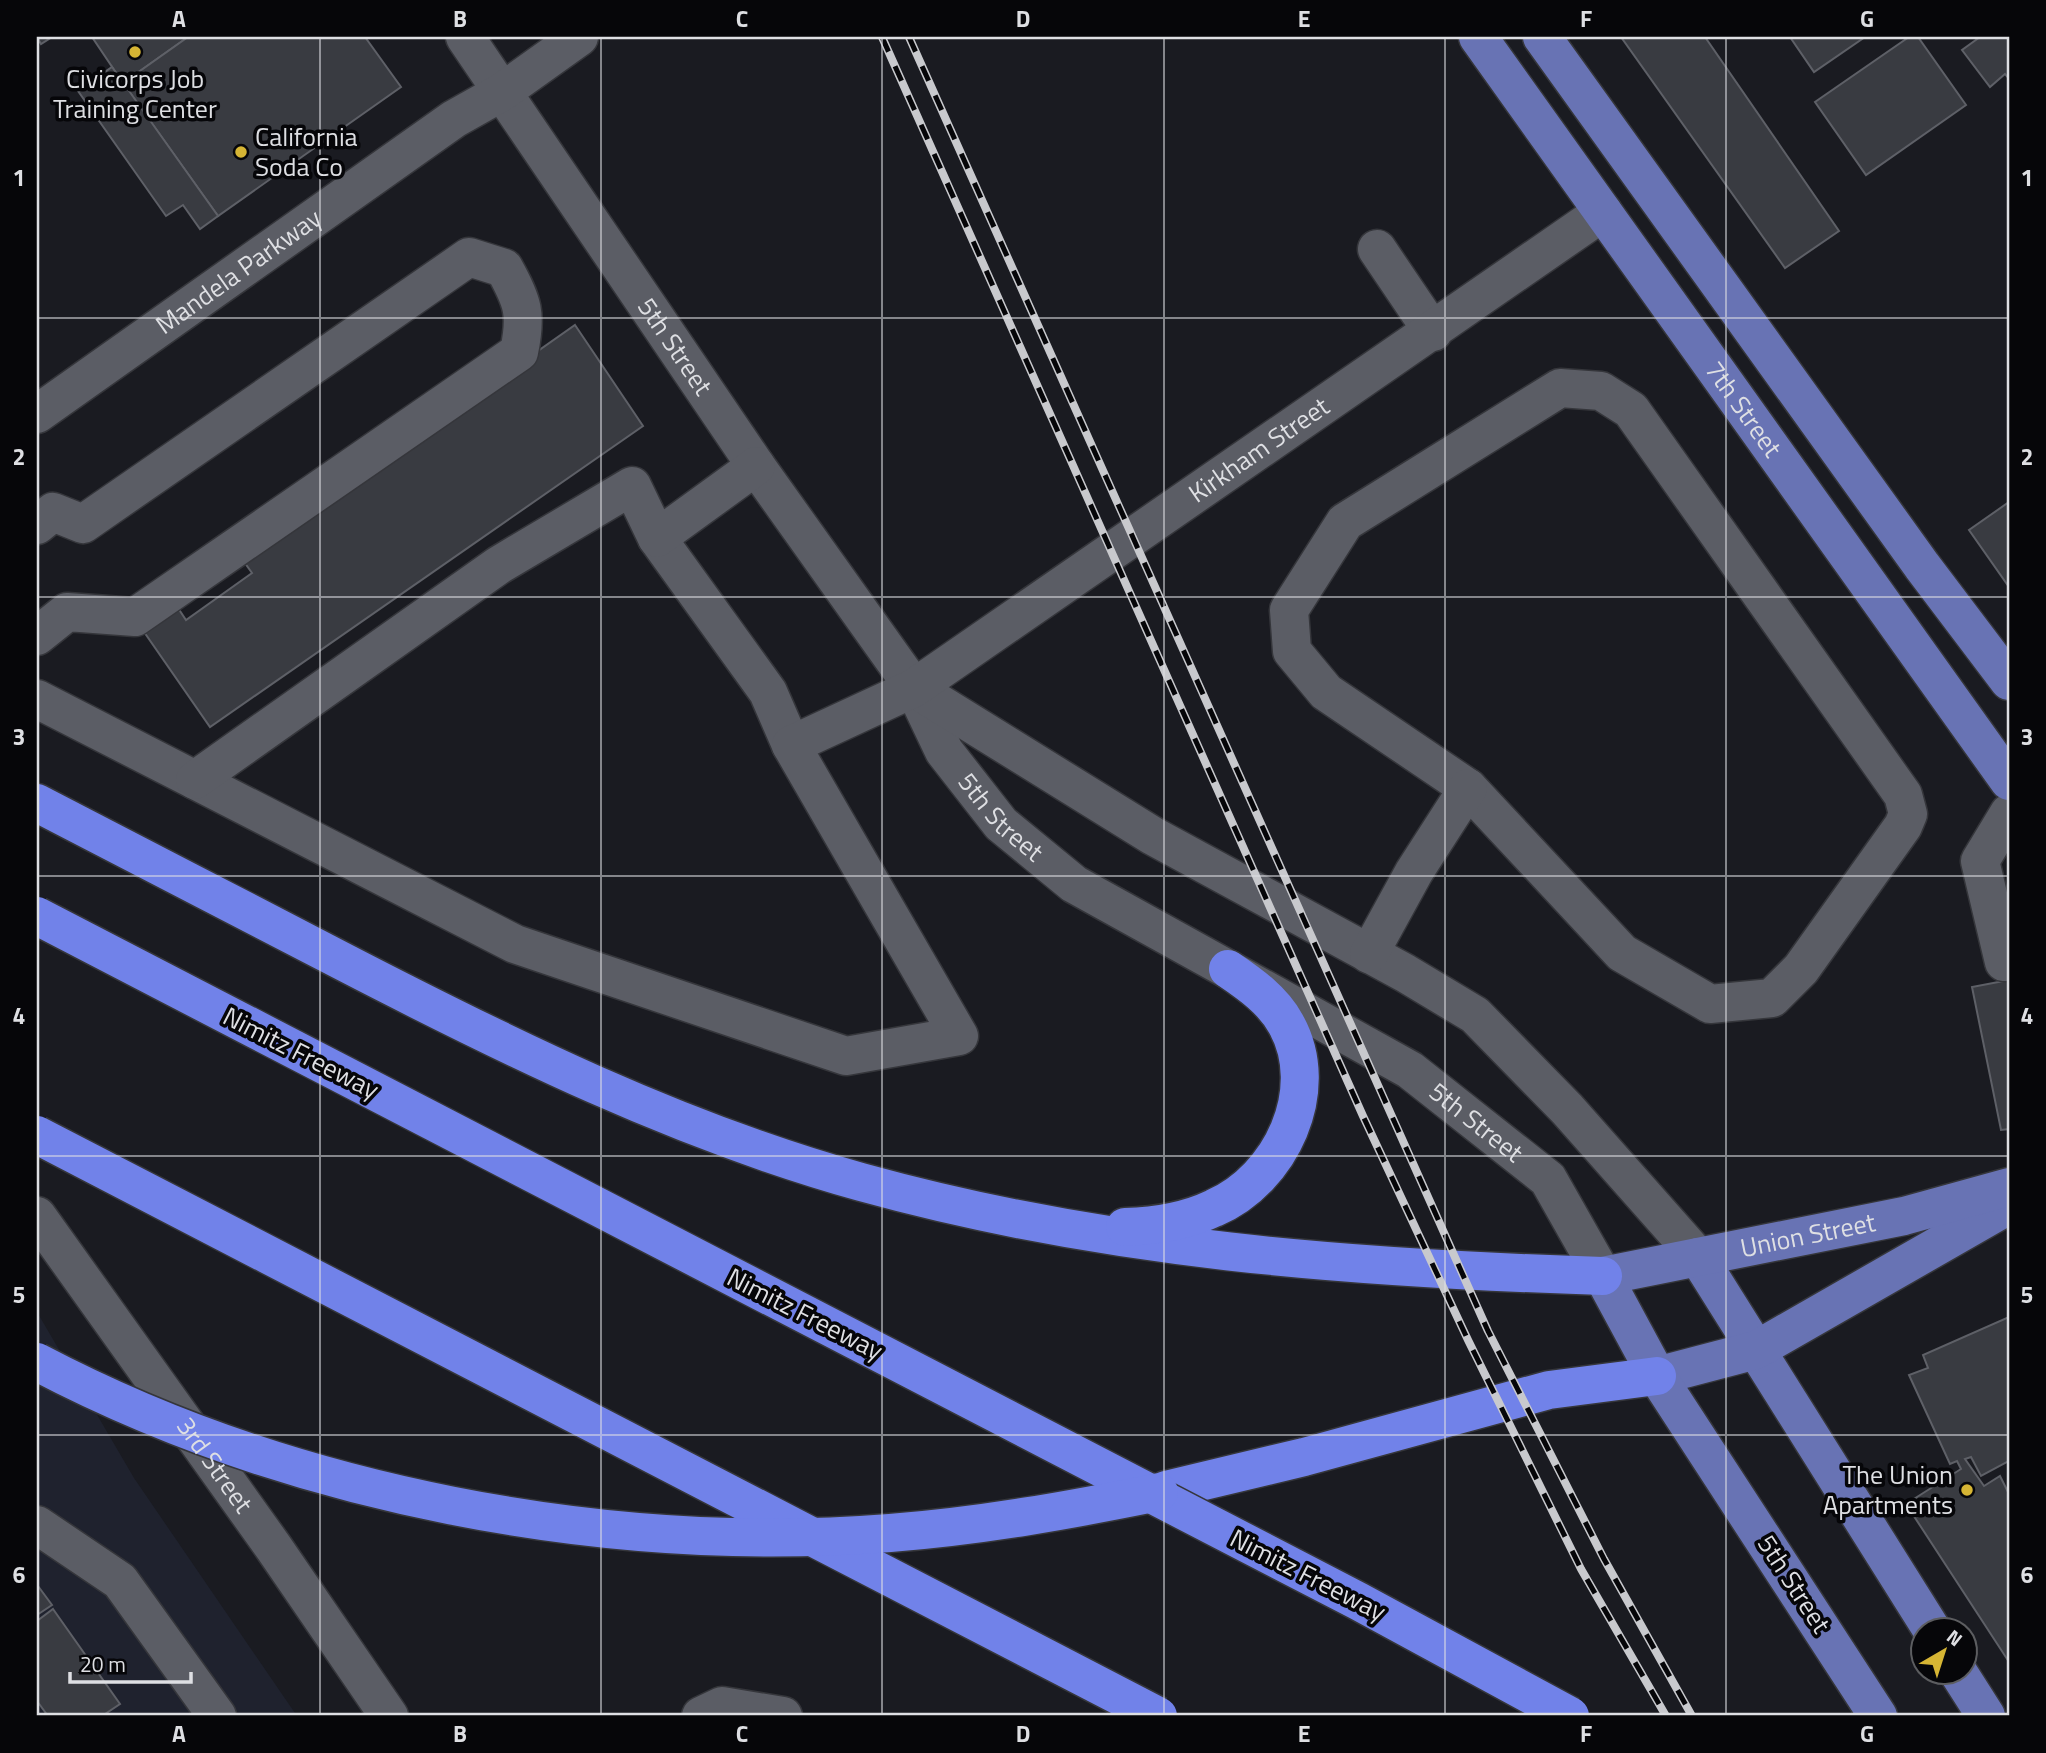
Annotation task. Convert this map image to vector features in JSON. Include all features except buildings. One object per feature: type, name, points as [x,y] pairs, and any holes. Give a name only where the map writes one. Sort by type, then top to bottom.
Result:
[{"type":"highway","points":[[37,803],[459,1021],[608,1091],[782,1157],[861,1182],[971,1209],[1115,1239],[1222,1253],[1484,1272],[1603,1276]]},
{"type":"highway","name":"Nimitz Freeway","points":[[37,916],[1346,1594],[1570,1716]]},
{"type":"highway","points":[[1029,1222],[1105,1227],[1164,1223],[1193,1216],[1216,1208],[1237,1195],[1272,1160],[1296,1114],[1300,1095],[1299,1058],[1287,1025],[1276,1008],[1228,969]]},
{"type":"highway","points":[[37,1135],[1158,1716]]},
{"type":"highway","points":[[37,1362],[133,1407],[286,1462],[458,1506],[596,1527],[711,1535],[888,1533],[985,1524],[1166,1490],[1304,1457],[1549,1390],[1657,1376]]},
{"type":"main road","name":"7th Street","points":[[1478,37],[2009,781]]},
{"type":"main road","name":"7th Street","points":[[1542,37],[1922,566],[2009,681]]},
{"type":"main road","name":"Union Street","points":[[1603,1276],[1904,1216],[2009,1187]]},
{"type":"main road","name":"Union Street","points":[[1657,1376],[1756,1350],[2009,1205]]},
{"type":"main road","name":"5th Street","points":[[1698,1256],[1923,1616]]},
{"type":"main road","name":"5th Street","points":[[1603,1276],[1657,1376],[1878,1716]]},
{"type":"main road","points":[[1967,1686],[1986,1716]]},
{"type":"street","name":"5th Street","points":[[465,37],[756,466],[914,688],[944,751],[1001,824],[1073,884],[1410,1070],[1548,1179],[1603,1276]]},
{"type":"street","name":"Mandela Parkway","points":[[37,414],[454,119],[502,92],[579,37]]},
{"type":"street","name":"Kirkham Street","points":[[791,745],[914,688],[1433,332],[1603,212]]},
{"type":"street","points":[[1377,249],[1433,332]]},
{"type":"street","points":[[37,525],[53,512],[83,524],[469,257],[503,268],[522,300],[524,325],[519,352],[135,617],[67,612],[37,636]]},
{"type":"street","points":[[1560,388],[1601,391],[1631,410],[1903,795],[1909,814],[1801,969],[1772,998],[1710,1003],[1622,953],[1468,788],[1326,692],[1292,651],[1289,611],[1345,522],[1560,388]]},
{"type":"street","points":[[657,538],[756,466]]},
{"type":"street","points":[[37,699],[195,780],[515,944],[846,1056],[959,1035],[791,745],[768,692],[657,538],[632,486],[499,565],[195,780]]},
{"type":"street","name":"5th Street","points":[[914,688],[1153,836],[1369,954],[1475,1016],[1567,1109],[1698,1256]]},
{"type":"street","points":[[1369,954],[1414,872],[1468,788]]},
{"type":"street","points":[[2004,962],[1980,861],[2009,813]]},
{"type":"street","name":"3rd Street","points":[[37,1216],[274,1548],[389,1716]]},
{"type":"street","points":[[37,1525],[120,1581],[216,1716]]},
{"type":"street","points":[[701,1716],[722,1706],[783,1716]]},
{"type":"shaded area","points":[[37,1312],[134,1478],[297,1716],[37,1716]]},
{"type":"railway","points":[[882,37],[1363,1116],[1468,1340],[1581,1569],[1666,1716]]},
{"type":"railway","points":[[909,37],[1488,1331],[1604,1559],[1692,1716]]},
{"type":"place","name":"Civicorps Job Training Center","points":[[135,52]]},
{"type":"place","name":"California Soda Co","points":[[241,152]]},
{"type":"place","name":"The Union Apartments","points":[[1967,1490]]}]
